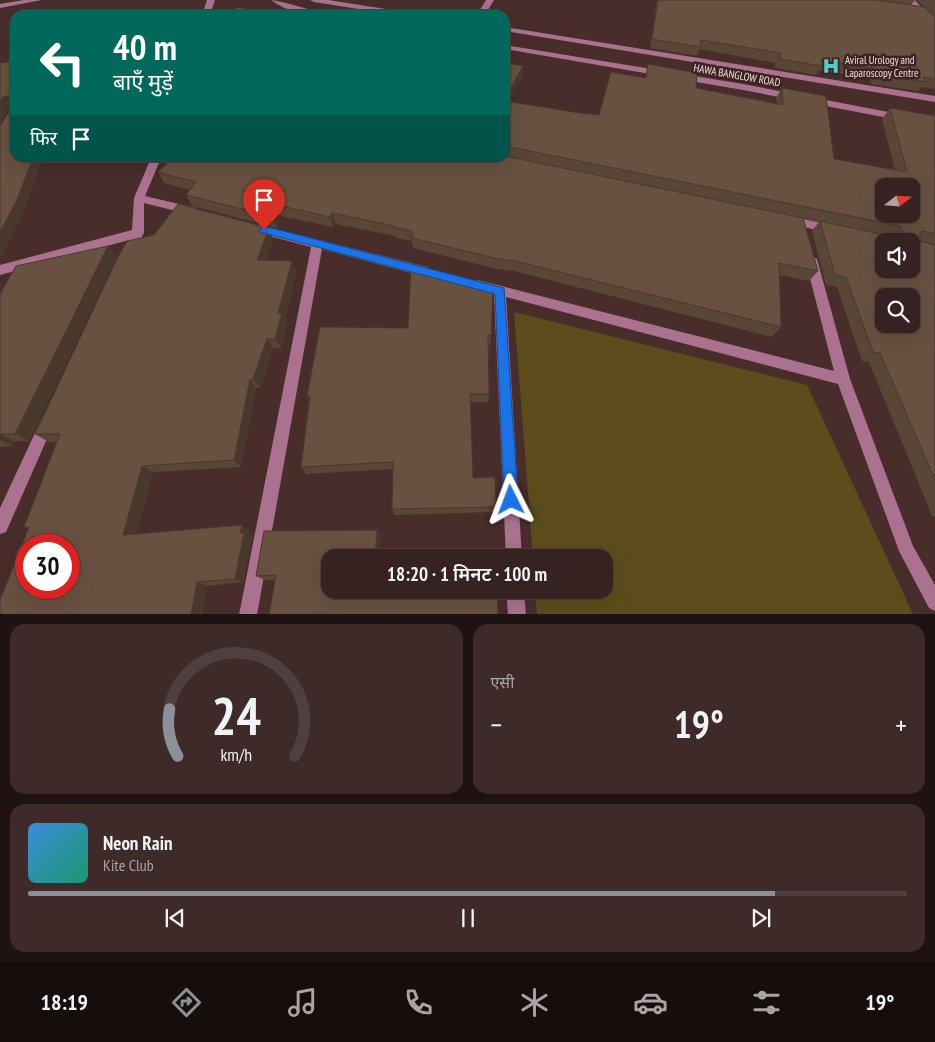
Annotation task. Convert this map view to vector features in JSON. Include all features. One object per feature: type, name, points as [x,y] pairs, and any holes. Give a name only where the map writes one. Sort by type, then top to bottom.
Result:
[{"type":"street","points":[[0,6],[38,0]]},
{"type":"street","points":[[275,0],[300,10]]},
{"type":"street","points":[[314,0],[379,10]]},
{"type":"street","points":[[910,0],[935,28]]},
{"type":"street","points":[[911,11],[920,12]]},
{"type":"street","name":"HAWA BANGLOW ROAD","points":[[510,30],[935,99]]},
{"type":"street","name":"HAWA BANGLOW ROAD","points":[[510,48],[743,87],[935,124]]},
{"type":"street","points":[[122,263],[138,233],[139,198],[154,162]]},
{"type":"street","points":[[139,198],[205,214]]},
{"type":"street","points":[[783,219],[839,231]]},
{"type":"street","points":[[802,223],[843,379],[907,551],[935,602]]},
{"type":"street","points":[[242,224],[442,276]]},
{"type":"street","points":[[0,270],[138,233]]},
{"type":"street","points":[[248,614],[317,244]]},
{"type":"street","points":[[462,281],[843,379]]},
{"type":"street","points":[[500,291],[514,549]]},
{"type":"street","points":[[0,526],[53,411]]},
{"type":"street","points":[[515,599],[516,614]]},
{"type":"shaded area","points":[[514,312],[807,385],[913,614],[537,614],[536,599],[613,599],[613,549],[532,549]]},
{"type":"building","points":[[658,0],[876,0],[924,7],[935,17],[935,79],[923,77],[925,82],[878,75],[876,69],[821,60],[822,66],[780,59],[780,53],[701,40],[700,47],[652,39]]},
{"type":"building","points":[[237,7],[253,10],[234,10]]},
{"type":"building","points":[[10,62],[10,95],[3,97],[0,102],[0,63]]},
{"type":"building","points":[[510,64],[523,66],[510,89]]},
{"type":"building","points":[[648,64],[697,73],[696,88],[783,105],[782,88],[826,96],[834,159],[907,172],[890,108],[935,116],[935,234],[922,231],[920,233],[896,233],[903,232],[900,226],[885,223],[920,223],[920,178],[875,178],[875,221],[510,147],[510,102],[599,115],[611,72],[646,78]]},
{"type":"building","points":[[10,110],[10,162],[31,162],[16,202],[0,232],[0,126]]},
{"type":"building","points":[[510,157],[803,218],[818,271],[779,263],[781,327],[511,260],[494,258],[412,238],[412,231],[394,226],[332,213],[330,217],[277,205],[273,217],[186,195],[196,182],[158,172],[169,162],[510,162]]},
{"type":"building","points":[[178,204],[269,228],[257,260],[292,261],[278,313],[282,313],[275,339],[267,339],[253,379],[250,379],[234,460],[142,466],[123,535],[242,525],[240,533],[244,533],[235,579],[197,582],[191,614],[0,614],[0,600],[15,562],[15,599],[80,599],[80,534],[26,534],[29,527],[24,527],[60,434],[35,434],[127,241],[154,235]]},
{"type":"building","points":[[820,221],[876,233],[875,278],[920,278],[920,241],[935,245],[935,480],[880,353],[873,352],[846,277],[835,275]]},
{"type":"building","points":[[108,246],[15,434],[0,434],[0,294],[16,266]]},
{"type":"building","points":[[411,264],[493,285],[491,336],[488,335],[489,394],[470,394],[473,478],[495,477],[496,507],[392,509],[393,462],[301,467],[310,396],[307,396],[320,327],[408,328]]},
{"type":"building","points":[[377,530],[376,549],[321,549],[321,599],[497,599],[498,614],[269,614],[276,575],[256,576],[264,531]]},
{"type":"place","name":"Aviral Urology and Laparoscopy Centre","points":[[831,66]]},
{"type":"route","points":[[264,230],[500,291],[511,500]]}]
